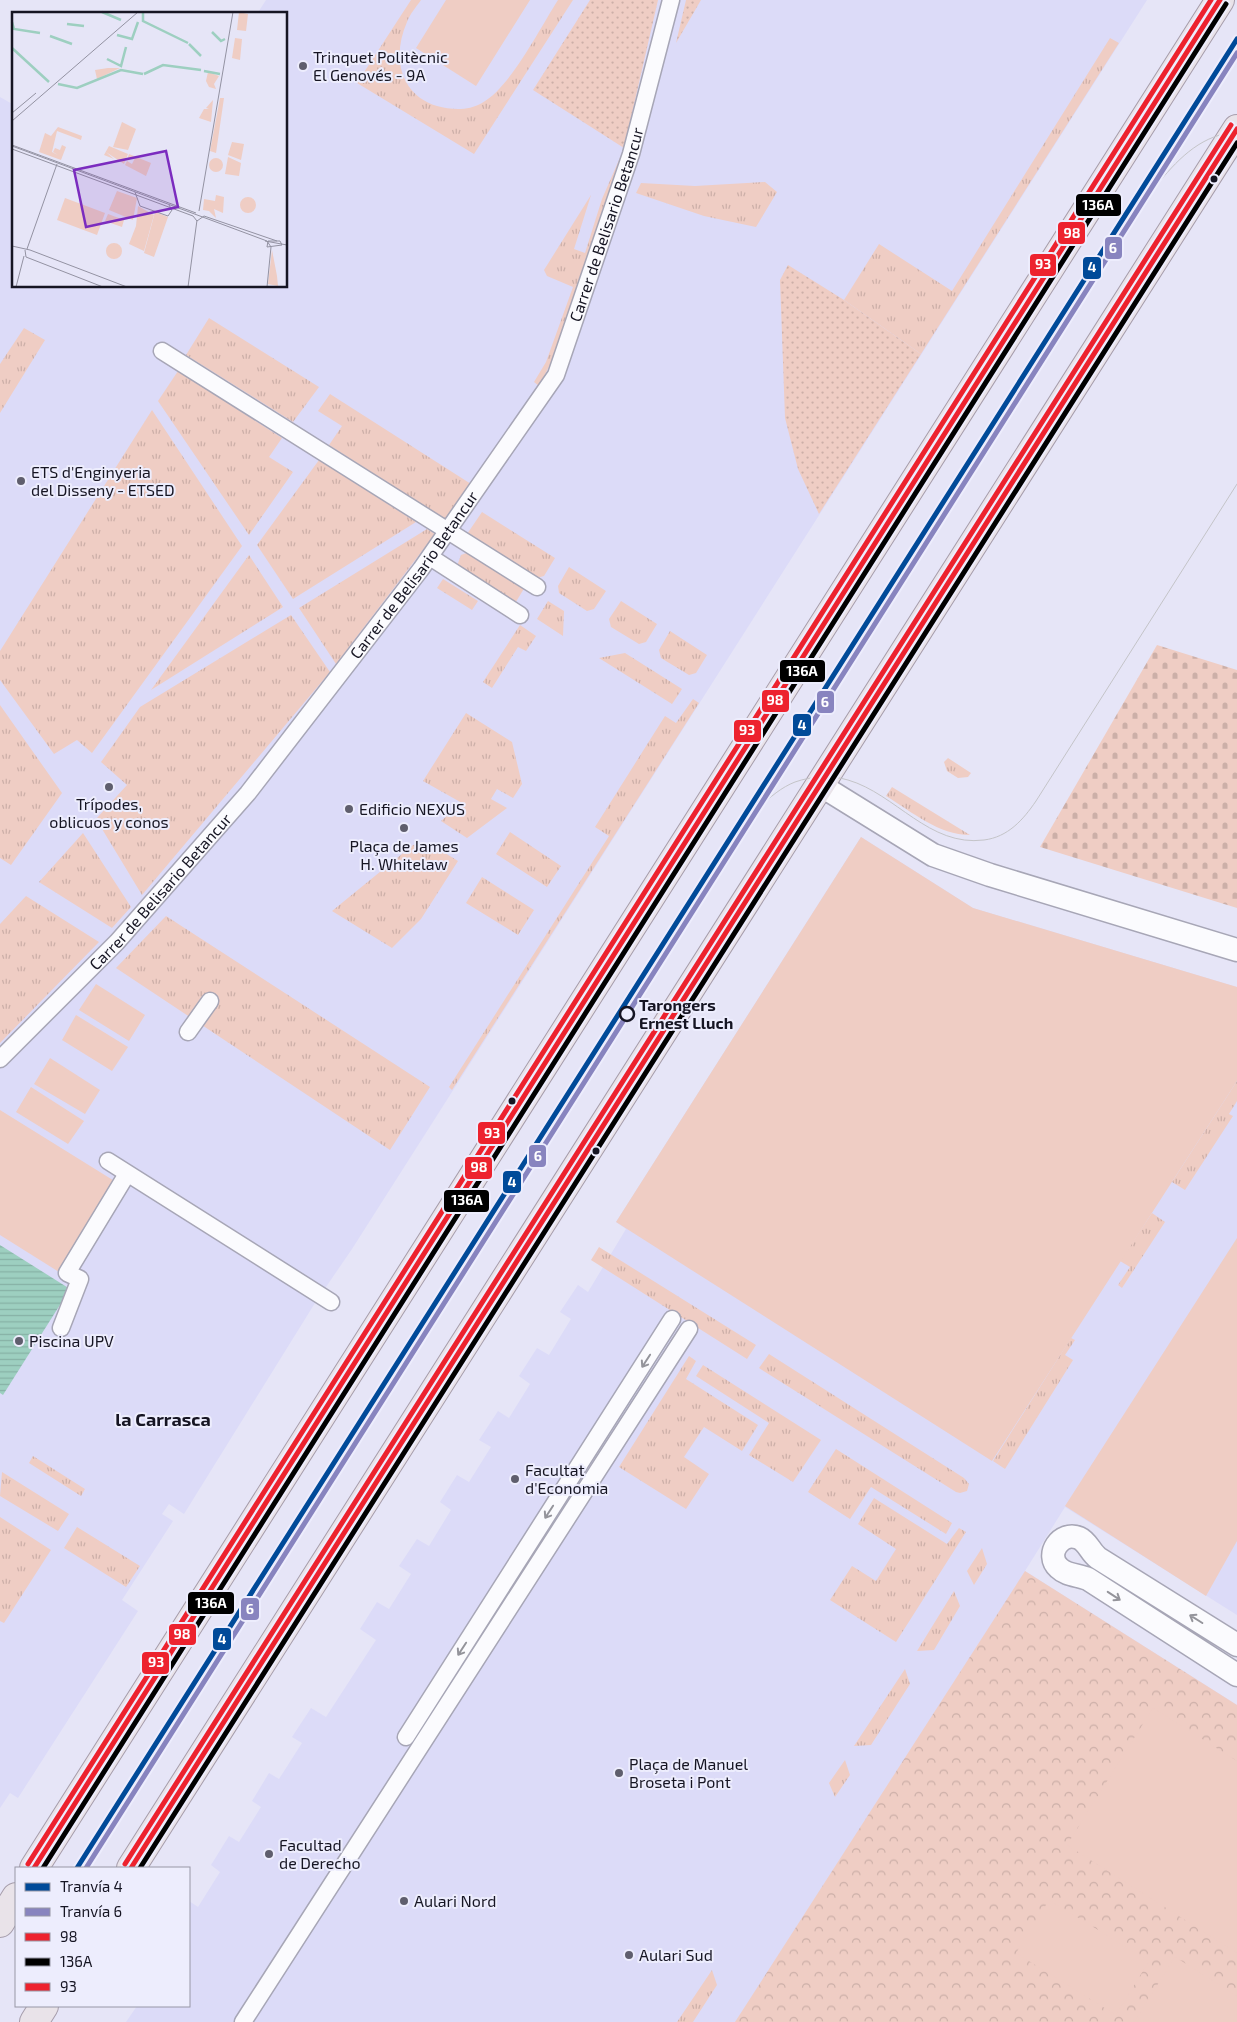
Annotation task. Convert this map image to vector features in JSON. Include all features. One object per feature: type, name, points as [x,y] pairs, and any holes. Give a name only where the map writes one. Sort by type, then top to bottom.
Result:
[{"type":"main road","points":[[35,1867],[1220,0]]},
{"type":"main road","points":[[132,1867],[820,784],[1228,153],[1237,129]]},
{"type":"main road","points":[[0,1923],[15,1899]]},
{"type":"main road","points":[[34,2022],[43,2007]]},
{"type":"street","name":"Carrer de Belisario Betancur","points":[[0,1059],[117,942],[241,800],[430,557],[556,375],[631,154],[671,0]]},
{"type":"street","points":[[162,351],[537,587]]},
{"type":"street","points":[[430,557],[520,615]]},
{"type":"street","points":[[820,784],[933,855],[990,875],[1237,950]]},
{"type":"street","points":[[188,1032],[210,1001]]},
{"type":"street","points":[[108,1161],[331,1302]]},
{"type":"street","points":[[61,1328],[80,1279],[68,1273],[127,1174]]},
{"type":"street","points":[[406,1737],[672,1319]]},
{"type":"street","points":[[243,2022],[689,1329]]},
{"type":"street","points":[[1237,1645],[1098,1558],[1081,1539],[1070,1536],[1059,1542],[1055,1547],[1054,1559],[1060,1570],[1088,1579],[1237,1674]]},
{"type":"shaded area","points":[[266,0],[1147,0],[352,1249],[315,1303],[184,1514],[169,1504],[162,1514],[173,1521],[122,1600],[138,1611],[18,1798],[10,1793],[0,1808],[0,97],[12,104],[12,288],[288,288],[288,12],[258,12]]},
{"type":"shaded area","points":[[861,837],[973,908],[1237,987],[1237,1615],[1065,1507],[1025,1571],[1237,1705],[1237,2022],[126,2022],[136,2007],[190,2007],[190,1902],[198,1907],[220,1872],[211,1865],[229,1836],[239,1842],[261,1807],[252,1801],[269,1773],[279,1779],[302,1743],[292,1737],[311,1708],[326,1717],[376,1640],[360,1629],[377,1602],[389,1609],[411,1574],[399,1566],[417,1539],[429,1546],[451,1510],[440,1502],[457,1475],[469,1482],[491,1447],[479,1440],[498,1411],[509,1418],[530,1384],[519,1376],[537,1348],[549,1355],[571,1319],[560,1312],[578,1285],[588,1292],[626,1229],[616,1222]]},
{"type":"shaded area","name":"Piscina UPV","points":[[0,1245],[70,1289],[3,1395],[0,1393]]},
{"type":"green space","points":[[411,0],[421,0],[408,19],[402,35],[400,60],[402,72],[414,93],[424,100],[437,106],[460,109],[477,106],[493,95],[514,71],[558,0],[573,0],[474,154],[357,83]]},
{"type":"green space","points":[[446,0],[530,0],[476,86],[416,48]]},
{"type":"green space","points":[[590,0],[658,0],[624,148],[533,90]]},
{"type":"green space","points":[[686,0],[701,0],[676,43]]},
{"type":"green space","points":[[1110,38],[1119,43],[921,354],[844,300],[879,244],[952,291]]},
{"type":"green space","points":[[622,153],[557,351],[539,386],[534,382],[546,362],[573,287],[547,276],[544,270],[591,195],[574,249],[585,253],[602,199]]},
{"type":"green space","points":[[765,182],[777,192],[756,227],[704,216],[636,193],[641,183],[695,186]]},
{"type":"green space","points":[[788,265],[844,300],[921,354],[819,514],[798,469],[785,418],[780,280]]},
{"type":"green space","points":[[209,318],[319,387],[293,422],[186,355]]},
{"type":"green space","points":[[24,328],[45,340],[0,413],[0,364]]},
{"type":"green space","points":[[178,371],[282,438],[269,457],[293,472],[249,535],[158,401]]},
{"type":"green space","points":[[330,394],[471,484],[446,520],[329,445],[342,426],[318,411]]},
{"type":"green space","points":[[152,410],[242,546],[92,753],[77,740],[54,754],[0,680],[0,651]]},
{"type":"green space","points":[[319,460],[416,522],[293,599],[257,545]]},
{"type":"green space","points":[[482,512],[555,558],[544,576],[537,578],[467,534]]},
{"type":"green space","points":[[427,529],[435,534],[336,664],[299,608]]},
{"type":"green space","points":[[469,552],[525,587],[514,605],[457,566],[461,555]]},
{"type":"green space","points":[[249,555],[283,607],[151,690]]},
{"type":"green space","points":[[569,567],[606,591],[594,609],[587,611],[559,593],[558,586]]},
{"type":"green space","points":[[443,579],[478,601],[472,610],[437,588]]},
{"type":"green space","points":[[548,601],[564,611],[563,636],[537,619]]},
{"type":"green space","points":[[621,601],[657,624],[646,642],[639,644],[611,627],[609,619]]},
{"type":"green space","points":[[291,615],[330,672],[142,895],[96,819],[127,785],[101,762],[140,707]]},
{"type":"green space","points":[[520,625],[536,636],[526,651],[518,647],[492,688],[483,682]]},
{"type":"green space","points":[[670,631],[707,655],[696,673],[689,675],[661,658],[659,650]]},
{"type":"green space","points":[[1157,645],[1237,670],[1237,908],[1040,847]]},
{"type":"green space","points":[[625,653],[682,689],[672,704],[599,658]]},
{"type":"green space","points":[[693,699],[699,703],[452,1090],[449,1087],[609,836],[595,827],[665,716],[676,723]]},
{"type":"green space","points":[[0,705],[62,793],[11,865],[0,858]]},
{"type":"green space","points":[[466,713],[512,742],[522,784],[513,798],[497,789],[491,799],[507,808],[467,838],[441,821],[462,803],[423,781]]},
{"type":"green space","points":[[948,758],[971,773],[968,777],[958,778],[947,771],[944,762]]},
{"type":"green space","points":[[892,787],[970,835],[947,831],[926,822],[886,796]]},
{"type":"green space","points":[[510,832],[561,866],[547,887],[496,854]]},
{"type":"green space","points":[[83,833],[131,907],[112,928],[39,882]]},
{"type":"green space","points":[[861,837],[973,908],[1237,987],[1237,1081],[992,1461],[616,1222]]},
{"type":"green space","points":[[421,843],[432,845],[458,861],[421,919],[392,948],[332,911],[413,845]]},
{"type":"green space","points":[[482,877],[534,910],[518,935],[466,903]]},
{"type":"green space","points":[[26,896],[99,942],[0,1043],[0,924]]},
{"type":"green space","points":[[166,916],[430,1087],[390,1150],[116,968]]},
{"type":"green space","points":[[96,984],[145,1015],[129,1041],[79,1010]]},
{"type":"green space","points":[[76,1015],[128,1047],[112,1071],[62,1040]]},
{"type":"green space","points":[[50,1058],[100,1090],[85,1114],[34,1084]]},
{"type":"green space","points":[[1237,1081],[1237,1101],[1229,1114],[1233,1116],[1185,1190],[1172,1182]]},
{"type":"green space","points":[[31,1087],[84,1121],[68,1144],[16,1112]]},
{"type":"green space","points":[[0,1110],[116,1182],[59,1272],[0,1235]]},
{"type":"green space","points":[[1152,1213],[1165,1222],[1122,1288],[1118,1285],[1130,1267],[1120,1261]]},
{"type":"green space","points":[[1237,1238],[1237,1541],[1206,1596],[1065,1506]]},
{"type":"green space","points":[[599,1247],[756,1345],[747,1359],[591,1260]]},
{"type":"green space","points":[[1071,1338],[1075,1340],[1065,1355],[1073,1360],[1005,1469],[993,1461]]},
{"type":"green space","points":[[769,1354],[964,1478],[969,1484],[967,1491],[956,1492],[759,1368]]},
{"type":"green space","points":[[689,1356],[696,1361],[686,1379],[758,1425],[742,1451],[704,1427],[684,1457],[709,1474],[686,1509],[619,1467]]},
{"type":"green space","points":[[703,1365],[821,1440],[793,1482],[749,1455],[769,1423],[696,1376]]},
{"type":"green space","points":[[836,1449],[952,1523],[946,1534],[871,1487],[850,1519],[808,1492]]},
{"type":"green space","points":[[33,1456],[85,1489],[81,1496],[29,1463]]},
{"type":"green space","points":[[2,1472],[69,1514],[58,1531],[0,1496]]},
{"type":"green space","points":[[874,1498],[947,1544],[959,1528],[966,1532],[896,1642],[830,1600],[852,1566],[876,1581],[896,1549],[858,1524]]},
{"type":"green space","points":[[0,1517],[51,1550],[4,1623],[0,1621]]},
{"type":"green space","points":[[77,1527],[140,1566],[126,1587],[64,1548]]},
{"type":"green space","points":[[982,1548],[987,1564],[974,1585],[967,1571]]},
{"type":"green space","points":[[1025,1571],[1237,1705],[1237,2022],[735,2022]]},
{"type":"green space","points":[[954,1591],[960,1606],[934,1650],[917,1651]]},
{"type":"green space","points":[[905,1669],[910,1684],[871,1745],[854,1746]]},
{"type":"green space","points":[[1153,1708],[1237,1761],[1237,1953],[1067,1845]]},
{"type":"green space","points":[[845,1760],[850,1775],[835,1797],[829,1783]]},
{"type":"green space","points":[[1049,1900],[1149,1961],[1116,2015],[1016,1953]]},
{"type":"green space","points":[[1175,1957],[1237,1996],[1237,2022],[1134,2022]]},
{"type":"green space","points":[[712,1970],[717,1985],[693,2022],[677,2022]]},
{"type":"tram line","name":"4","points":[[78,1867],[1237,39]]},
{"type":"tram line","name":"6","points":[[87,1867],[1237,53]]},
{"type":"tram line","points":[[1160,181],[1193,148],[1213,137],[1237,132]]},
{"type":"tram line","points":[[728,843],[758,808],[776,793],[795,782],[821,777],[842,778],[865,787],[882,796],[929,828],[946,836],[964,840],[984,840],[1008,831],[1026,815],[1036,801],[1237,484]]},
{"type":"transit line","name":"93","points":[[28,1864],[1211,0]]},
{"type":"transit line","name":"98","points":[[35,1867],[1220,0]]},
{"type":"transit line","name":"136A","points":[[44,1867],[1226,4]]},
{"type":"transit line","name":"93","points":[[125,1864],[1231,125]]},
{"type":"transit line","name":"98","points":[[132,1867],[1237,129]]},
{"type":"transit line","name":"136A","points":[[141,1867],[1237,143]]},
{"type":"place","name":"Trinquet Politècnic El Genovés - 9A","points":[[303,66]]},
{"type":"place","name":"ETS d'Enginyeria del Disseny - ETSED","points":[[21,481]]},
{"type":"place","name":"Trípodes, oblicuos y conos","points":[[109,787]]},
{"type":"place","name":"Edificio NEXUS","points":[[349,809]]},
{"type":"place","name":"Plaça de James H. Whitelaw","points":[[404,828]]},
{"type":"place","name":"Tarongers Ernest Lluch","points":[[627,1014]]},
{"type":"place","name":"Piscina UPV","points":[[19,1341]]},
{"type":"place","name":"Facultat d'Economia","points":[[515,1479]]},
{"type":"place","name":"Plaça de Manuel Broseta i Pont","points":[[619,1773]]},
{"type":"place","name":"Facultad de Derecho","points":[[269,1854]]},
{"type":"place","name":"Aulari Nord","points":[[404,1901]]},
{"type":"place","name":"Aulari Sud","points":[[629,1955]]},
{"type":"district","name":"la Carrasca","points":[[163,1420]]}]
